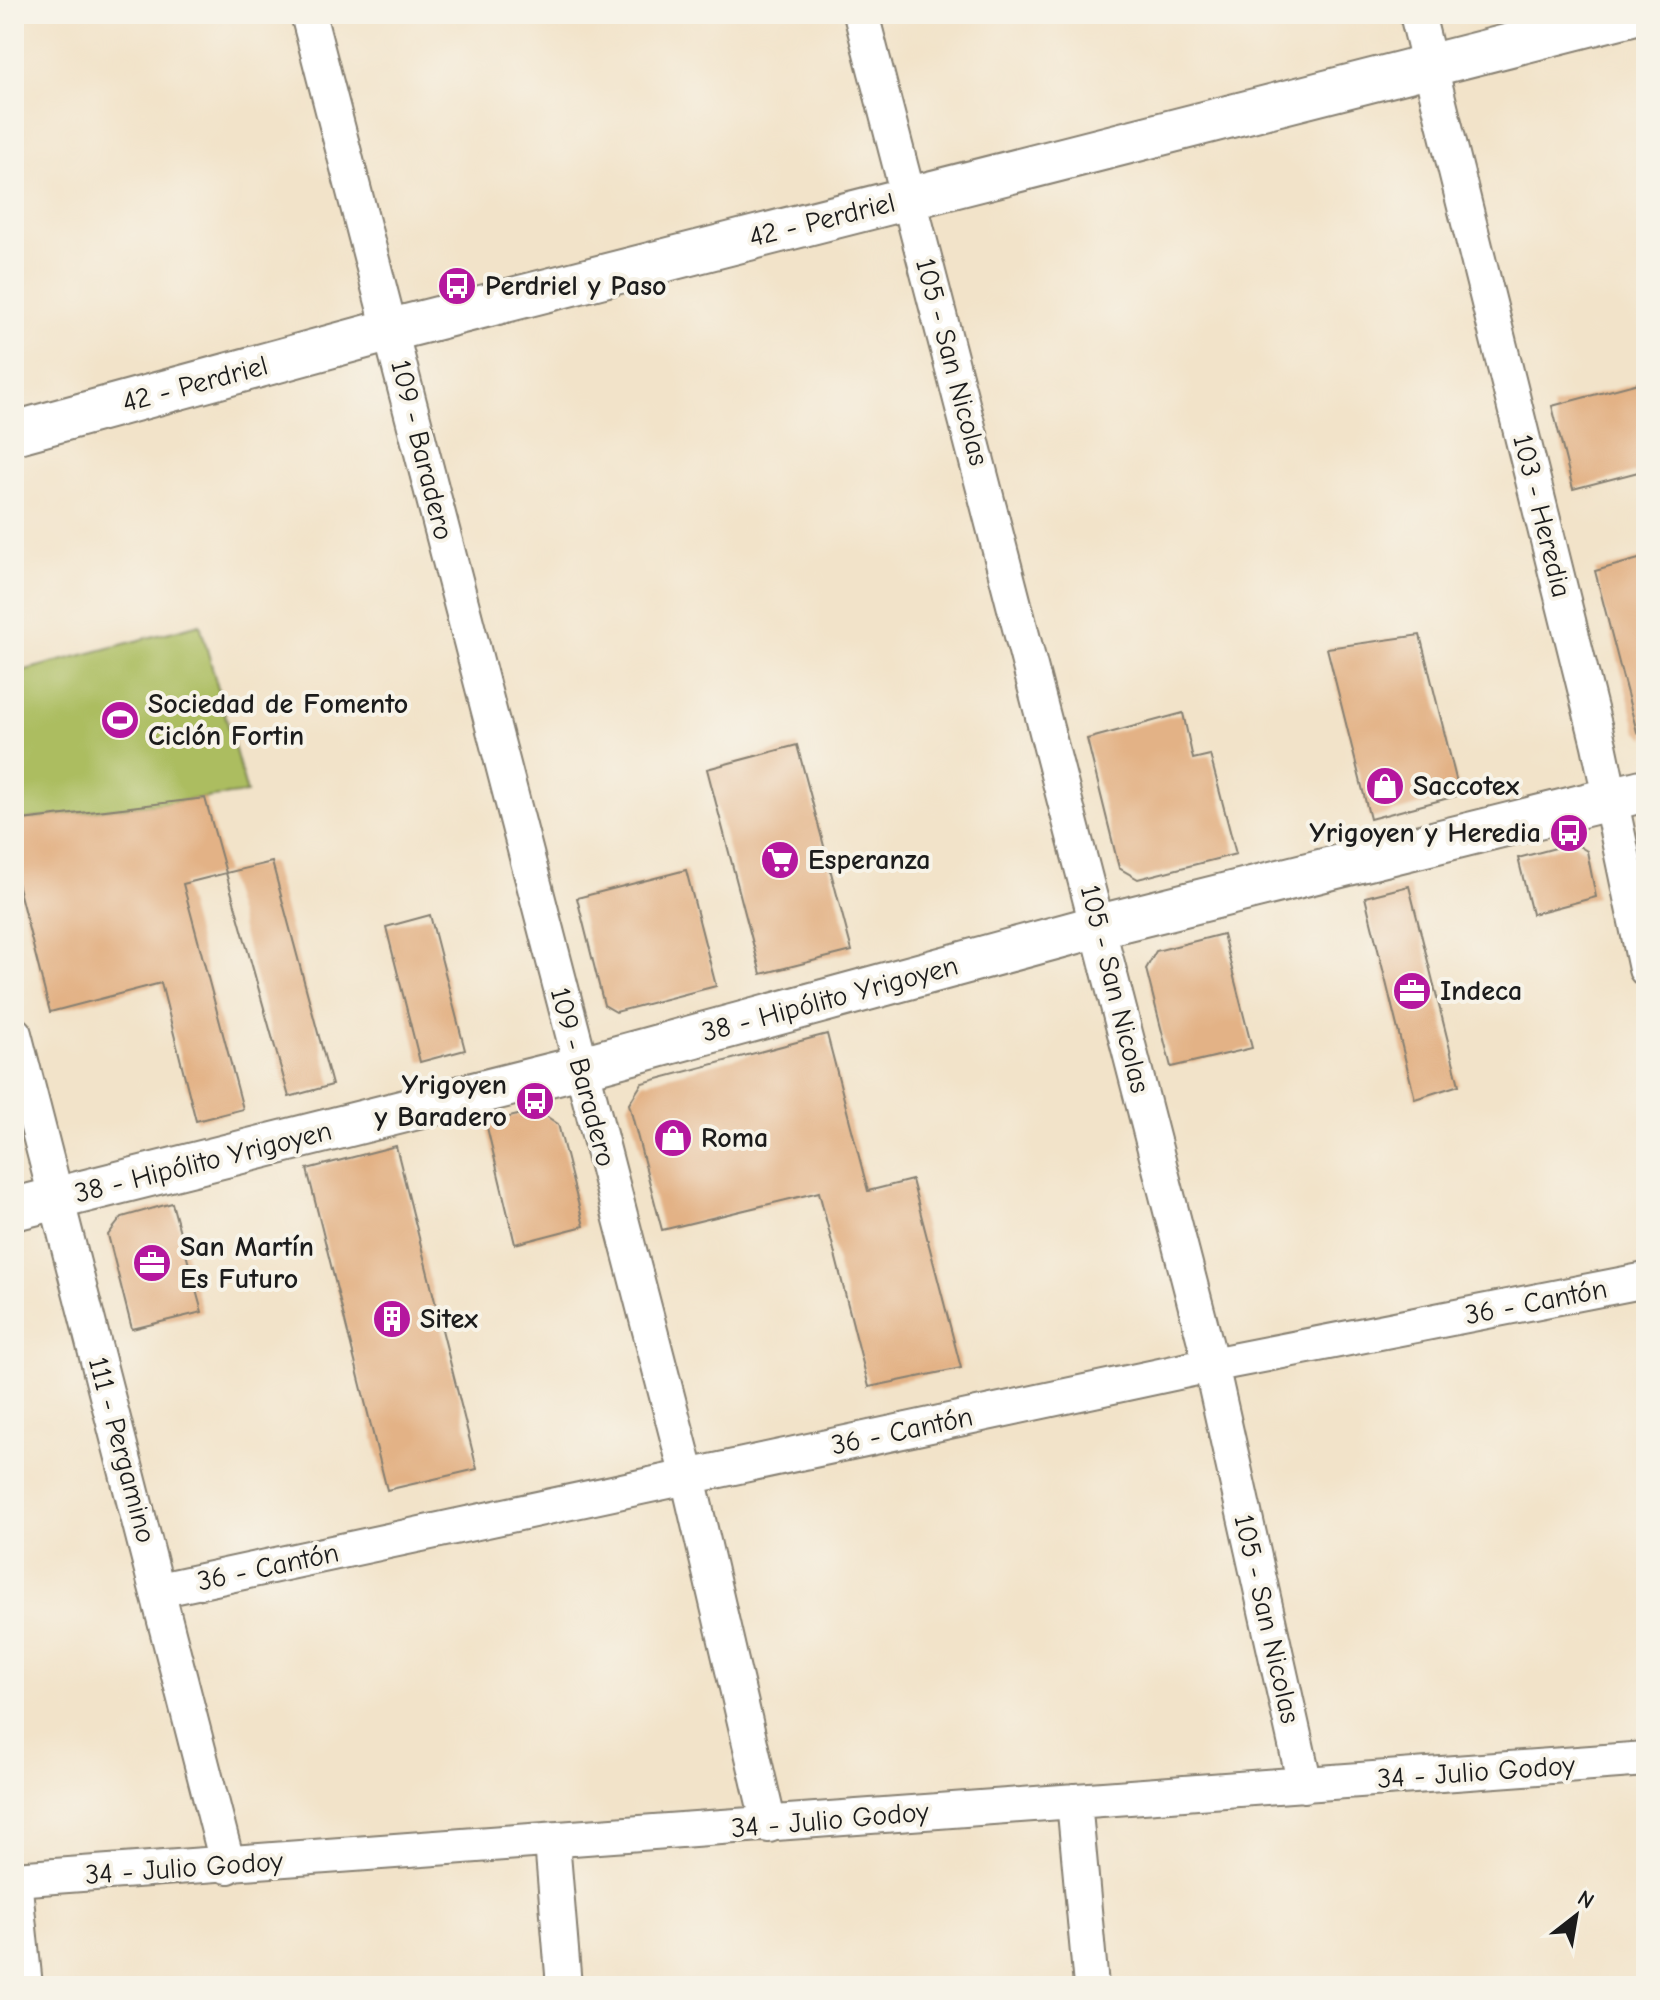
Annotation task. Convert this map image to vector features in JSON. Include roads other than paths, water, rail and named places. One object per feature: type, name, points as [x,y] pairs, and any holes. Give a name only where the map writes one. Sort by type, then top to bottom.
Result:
[{"type":"street","name":"109 - Baradero","points":[[308,14],[688,1477],[769,1825]]},
{"type":"street","name":"105 - San Nicolas","points":[[861,14],[1211,1365],[1305,1785]]},
{"type":"street","name":"103 - Heredia","points":[[1417,14],[1629,795],[1646,969]]},
{"type":"street","name":"42 - Perdriel","points":[[14,433],[391,330],[1632,14]]},
{"type":"street","name":"38 - Hipólito Yrigoyen","points":[[14,1209],[581,1067],[1099,926],[1629,795]]},
{"type":"street","name":"111 - Pergamino","points":[[14,1034],[228,1866]]},
{"type":"street","name":"36 - Cantón","points":[[159,1590],[1211,1365],[1646,1280]]},
{"type":"street","name":"34 - Julio Godoy","points":[[14,1879],[228,1866],[1646,1759]]},
{"type":"street","points":[[1074,1801],[1091,1986]]},
{"type":"street","points":[[552,1842],[564,1986]]},
{"type":"street","points":[[14,1879],[25,1986]]},
{"type":"place","name":"Perdriel y Paso","points":[[457,286]]},
{"type":"place","name":"Sociedad de Fomento Ciclón Fortin","points":[[120,720]]},
{"type":"place","name":"Saccotex","points":[[1385,786]]},
{"type":"place","name":"Yrigoyen y Heredia","points":[[1569,833]]},
{"type":"place","name":"Esperanza","points":[[780,860]]},
{"type":"place","name":"Indeca","points":[[1412,991]]},
{"type":"place","name":"Yrigoyen y Baradero","points":[[535,1101]]},
{"type":"place","name":"Roma","points":[[673,1138]]},
{"type":"place","name":"San Martín Es Futuro","points":[[152,1263]]},
{"type":"place","name":"Sitex","points":[[392,1319]]}]
